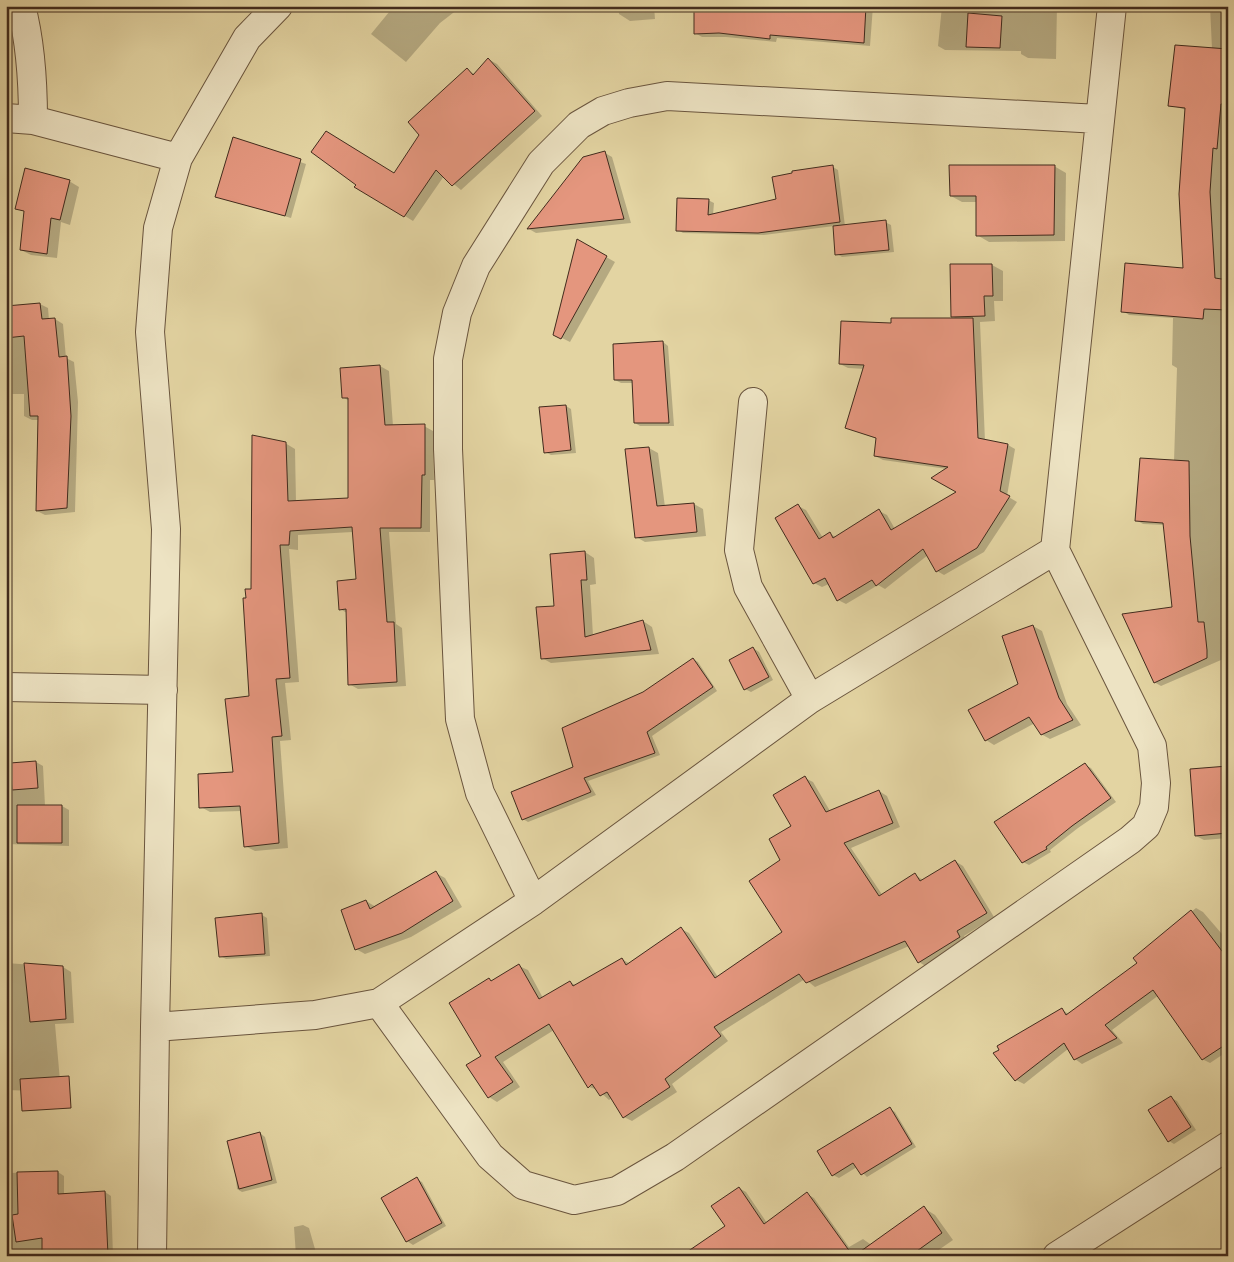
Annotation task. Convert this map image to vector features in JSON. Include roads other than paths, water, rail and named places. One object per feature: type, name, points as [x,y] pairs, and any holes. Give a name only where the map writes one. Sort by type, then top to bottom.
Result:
[{"type":"street","points":[[22,6],[27,28],[33,79],[33,120]]},
{"type":"street","points":[[152,1256],[166,529],[150,332],[158,228],[178,158],[247,38],[278,6]]},
{"type":"street","points":[[379,1003],[490,1156],[523,1185],[574,1200],[617,1191],[675,1157],[1130,840],[1146,826],[1154,807],[1156,783],[1152,746],[1055,550],[1112,6]]},
{"type":"street","points":[[533,901],[480,793],[460,719],[448,449],[448,358],[457,313],[476,266],[541,163],[579,125],[603,111],[629,103],[667,96],[1099,119]]},
{"type":"street","points":[[6,118],[33,120],[178,158]]},
{"type":"street","points":[[753,402],[739,550],[748,587],[810,699]]},
{"type":"street","points":[[155,1027],[315,1015],[379,1003],[533,901],[810,699],[1055,550]]},
{"type":"street","points":[[6,687],[163,690]]},
{"type":"street","points":[[1057,1256],[1224,1157]]}]
